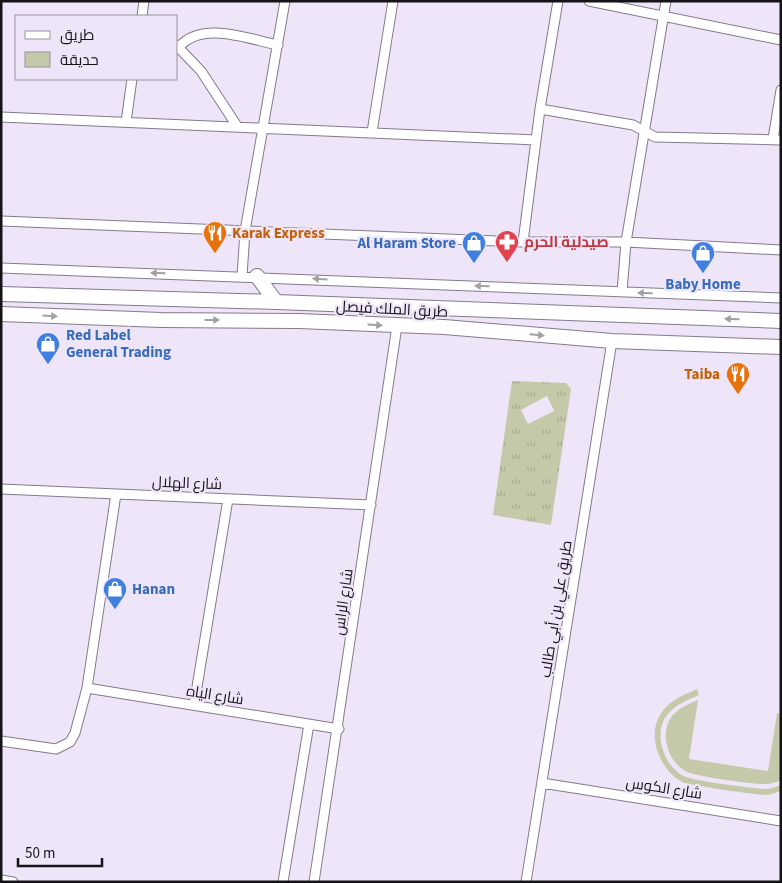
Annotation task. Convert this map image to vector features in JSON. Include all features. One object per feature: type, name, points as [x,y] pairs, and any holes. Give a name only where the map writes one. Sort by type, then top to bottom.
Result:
[{"type":"main road","points":[[257,276],[276,302]]},
{"type":"main road","name":"طريق الملك فيصل","points":[[1,294],[276,302],[781,321]]},
{"type":"main road","points":[[397,326],[399,317],[406,314],[530,318],[590,313]]},
{"type":"main road","name":"طريق الملك فيصل","points":[[1,314],[161,320],[299,321],[444,328],[612,341],[781,347]]},
{"type":"street","points":[[142,15],[144,1]]},
{"type":"street","points":[[242,276],[245,230],[285,1]]},
{"type":"street","points":[[372,132],[393,1]]},
{"type":"street","points":[[523,242],[540,109],[558,1]]},
{"type":"street","points":[[589,1],[781,40]]},
{"type":"street","points":[[622,292],[626,242],[666,1]]},
{"type":"street","points":[[237,126],[201,71],[178,46],[190,36],[209,32],[278,45]]},
{"type":"street","points":[[126,122],[132,80]]},
{"type":"street","points":[[540,109],[633,125],[644,133],[656,137],[777,140],[781,90]]},
{"type":"street","points":[[1,117],[536,140]]},
{"type":"street","points":[[1,221],[523,242],[626,242],[781,250]]},
{"type":"street","points":[[1,268],[257,276],[781,298]]},
{"type":"street","name":"شارع الراس","points":[[314,882],[339,729],[397,326]]},
{"type":"street","name":"طريق علي بن أبي طالب","points":[[526,882],[612,341]]},
{"type":"street","name":"شارع الهلال","points":[[1,489],[371,505]]},
{"type":"street","points":[[1,741],[51,749],[66,745],[75,733],[87,688],[116,494]]},
{"type":"street","points":[[194,705],[228,499]]},
{"type":"street","name":"شارع الياه","points":[[87,688],[339,729]]},
{"type":"street","points":[[283,882],[309,724]]},
{"type":"street","name":"شارع الكوس","points":[[542,783],[781,821]]},
{"type":"street","points":[[1,880],[13,882]]},
{"type":"green space","points":[[512,381],[566,383],[571,389],[551,525],[493,515]],"holes":[[[547,396],[554,411],[528,424],[521,410]]]},
{"type":"green space","points":[[697,689],[699,695],[674,708],[667,715],[663,723],[661,741],[663,750],[672,767],[679,773],[692,779],[760,789],[781,785],[781,791],[766,795],[696,785],[682,782],[667,769],[657,751],[655,731],[657,721],[669,704]]},
{"type":"green space","points":[[698,700],[689,759],[768,771],[777,713],[781,715],[781,780],[766,784],[739,782],[692,774],[681,768],[675,762],[668,749],[666,741],[667,726],[676,712]]},
{"type":"place","name":"Karak Express","points":[[215,254]]},
{"type":"place","name":"صيدلية الحرم","points":[[507,263]]},
{"type":"place","name":"Al Haram Store","points":[[474,264]]},
{"type":"place","name":"Baby Home","points":[[703,274]]},
{"type":"place","name":"Red Label General Trading","points":[[48,365]]},
{"type":"place","name":"Taiba","points":[[738,395]]},
{"type":"place","name":"Hanan","points":[[115,610]]}]
